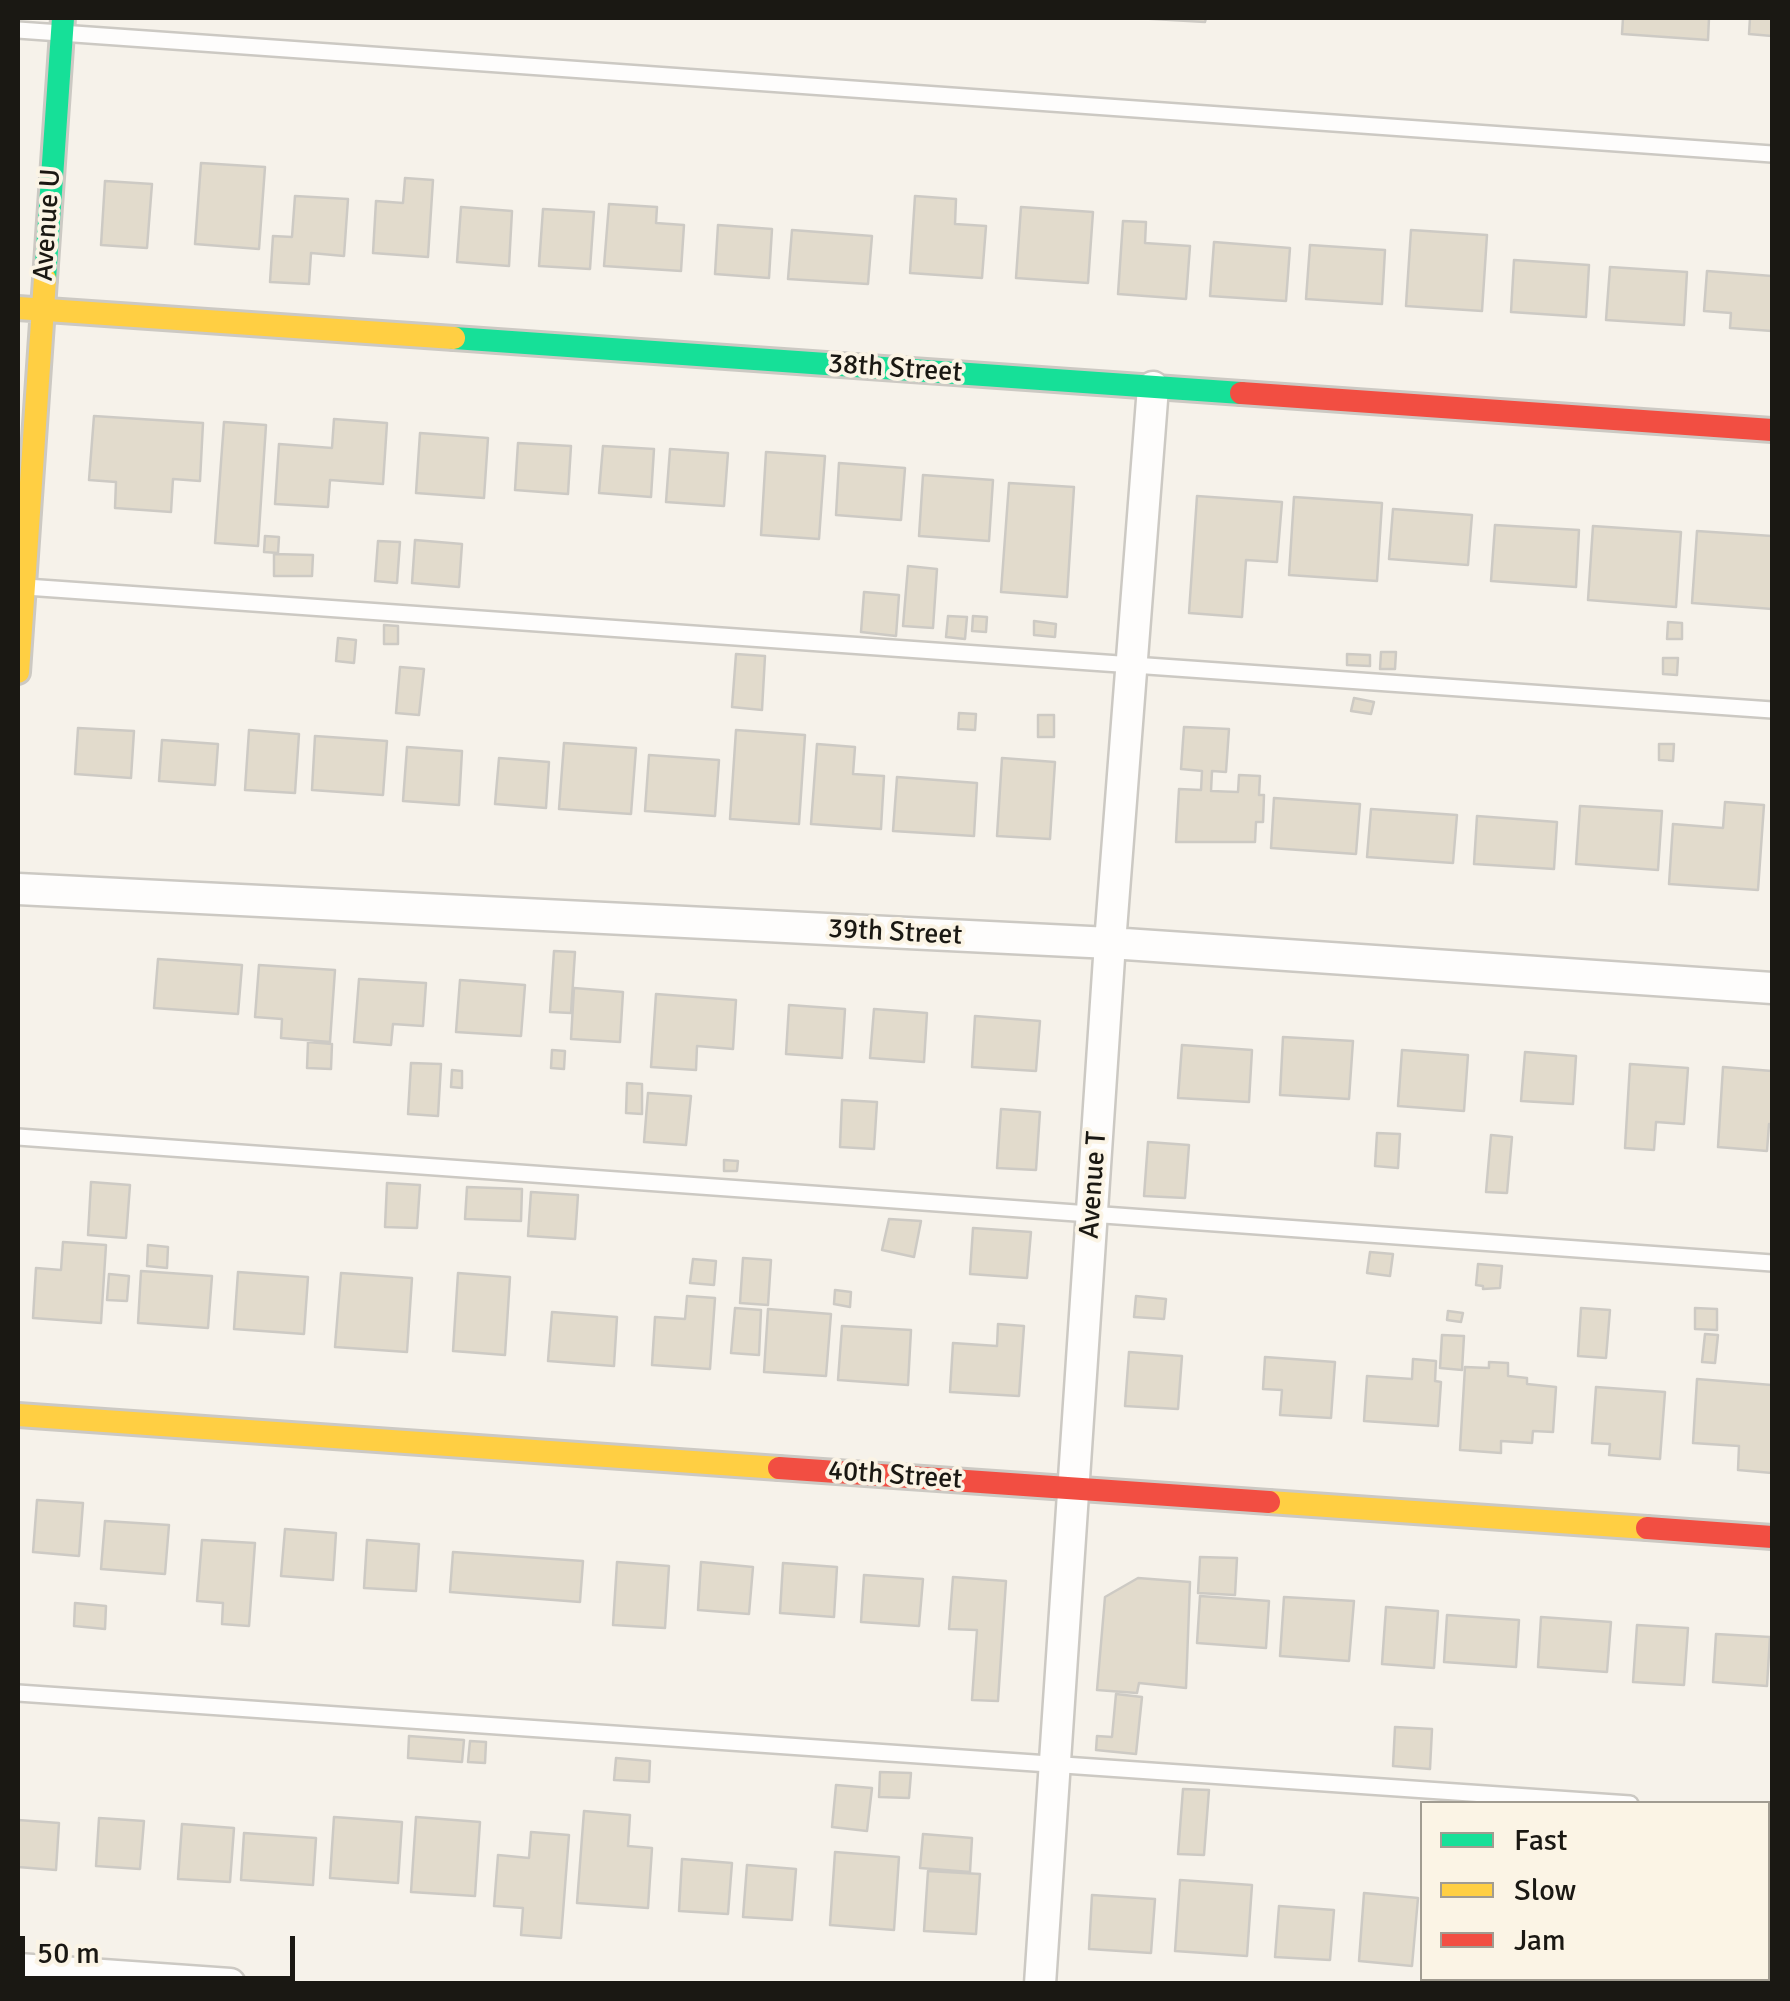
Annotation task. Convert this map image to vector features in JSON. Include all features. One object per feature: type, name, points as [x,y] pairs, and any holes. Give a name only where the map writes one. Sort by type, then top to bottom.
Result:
[{"type":"street","name":"Avenue U","points":[[18,672],[20,587],[62,25]]},
{"type":"street","name":"38th Street","points":[[18,308],[1772,430]]},
{"type":"street","name":"Avenue T","points":[[1040,1984],[1110,944],[1154,387]]},
{"type":"street","name":"39th Street","points":[[18,889],[1110,944],[1772,988]]},
{"type":"street","name":"40th Street","points":[[18,1415],[1772,1538]]},
{"type":"street","points":[[18,1969],[230,1984]]},
{"type":"lane","points":[[18,30],[62,25],[1772,154]]},
{"type":"lane","points":[[20,587],[1772,710]]},
{"type":"lane","points":[[18,1137],[1772,1263]]},
{"type":"lane","points":[[18,1693],[1588,1801]]},
{"type":"building","points":[[1136,18],[1206,18],[1205,22]]},
{"type":"building","points":[[1623,18],[1709,18],[1708,40],[1622,34]]},
{"type":"building","points":[[1750,18],[1772,18],[1772,36],[1749,34]]},
{"type":"building","points":[[201,163],[265,167],[259,249],[195,244]]},
{"type":"building","points":[[405,178],[433,180],[428,257],[373,253],[376,201],[403,203]]},
{"type":"building","points":[[105,181],[152,184],[147,248],[101,245]]},
{"type":"building","points":[[295,196],[348,199],[344,256],[311,253],[309,284],[270,282],[273,236],[292,237]]},
{"type":"building","points":[[915,196],[956,199],[955,224],[986,226],[982,278],[910,273]]},
{"type":"building","points":[[609,204],[657,207],[656,223],[684,225],[681,271],[604,266]]},
{"type":"building","points":[[461,207],[512,211],[509,266],[457,262]]},
{"type":"building","points":[[1021,207],[1093,212],[1088,283],[1016,278]]},
{"type":"building","points":[[543,209],[594,212],[590,269],[539,266]]},
{"type":"building","points":[[1123,221],[1146,222],[1145,243],[1190,246],[1186,299],[1118,294]]},
{"type":"building","points":[[718,225],[772,229],[769,278],[715,274]]},
{"type":"building","points":[[792,230],[872,236],[868,284],[788,279]]},
{"type":"building","points":[[1411,230],[1487,235],[1482,311],[1406,306]]},
{"type":"building","points":[[1214,242],[1290,248],[1286,301],[1210,296]]},
{"type":"building","points":[[1310,245],[1385,250],[1382,304],[1306,299]]},
{"type":"building","points":[[1514,260],[1589,265],[1586,317],[1511,312]]},
{"type":"building","points":[[1610,267],[1687,272],[1684,325],[1606,320]]},
{"type":"building","points":[[1707,271],[1772,276],[1772,331],[1730,328],[1731,313],[1704,311]]},
{"type":"building","points":[[94,416],[203,423],[200,481],[173,479],[171,512],[115,508],[116,482],[89,480]]},
{"type":"building","points":[[334,419],[387,423],[383,484],[330,480],[328,507],[275,504],[279,444],[332,448]]},
{"type":"building","points":[[224,422],[266,425],[258,546],[215,543]]},
{"type":"building","points":[[420,433],[488,438],[484,498],[416,493]]},
{"type":"building","points":[[518,443],[571,446],[568,494],[515,490]]},
{"type":"building","points":[[603,446],[654,449],[651,497],[599,493]]},
{"type":"building","points":[[670,449],[728,453],[724,506],[666,502]]},
{"type":"building","points":[[766,452],[825,456],[819,539],[761,535]]},
{"type":"building","points":[[839,463],[905,468],[901,520],[836,515]]},
{"type":"building","points":[[923,475],[993,480],[989,541],[919,536]]},
{"type":"building","points":[[1009,483],[1074,487],[1067,597],[1001,592]]},
{"type":"building","points":[[1197,496],[1282,502],[1277,562],[1246,560],[1242,617],[1189,613]]},
{"type":"building","points":[[1294,497],[1382,503],[1377,581],[1289,575]]},
{"type":"building","points":[[1393,509],[1472,515],[1468,565],[1389,559]]},
{"type":"building","points":[[1495,525],[1579,530],[1576,587],[1491,581]]},
{"type":"building","points":[[1593,526],[1681,532],[1676,607],[1588,600]]},
{"type":"building","points":[[1697,531],[1772,536],[1772,609],[1692,603]]},
{"type":"building","points":[[265,536],[279,537],[278,553],[264,552]]},
{"type":"building","points":[[415,540],[462,544],[459,587],[412,583]]},
{"type":"building","points":[[378,541],[400,542],[397,583],[375,581]]},
{"type":"building","points":[[274,554],[313,555],[312,576],[274,576]]},
{"type":"building","points":[[908,566],[937,569],[933,628],[903,626]]},
{"type":"building","points":[[864,592],[899,595],[896,636],[861,632]]},
{"type":"building","points":[[948,616],[967,617],[965,639],[946,637]]},
{"type":"building","points":[[973,616],[987,617],[986,632],[972,631]]},
{"type":"building","points":[[1034,621],[1056,624],[1055,637],[1034,635]]},
{"type":"building","points":[[1668,622],[1682,623],[1682,639],[1667,639]]},
{"type":"building","points":[[384,625],[398,626],[398,644],[384,644]]},
{"type":"building","points":[[338,638],[356,640],[354,663],[336,661]]},
{"type":"building","points":[[1381,652],[1396,652],[1395,669],[1380,669]]},
{"type":"building","points":[[736,654],[765,656],[762,710],[732,707]]},
{"type":"building","points":[[1347,654],[1370,655],[1370,666],[1347,665]]},
{"type":"building","points":[[1663,658],[1678,658],[1677,675],[1663,674]]},
{"type":"building","points":[[400,667],[424,669],[419,715],[396,713]]},
{"type":"building","points":[[1354,698],[1374,702],[1371,714],[1351,711]]},
{"type":"building","points":[[959,713],[976,714],[975,730],[958,729]]},
{"type":"building","points":[[1038,715],[1054,715],[1054,737],[1038,737]]},
{"type":"building","points":[[1184,727],[1229,729],[1226,772],[1212,771],[1211,791],[1238,792],[1239,775],[1260,776],[1263,822],[1256,822],[1255,842],[1176,842],[1179,789],[1201,790],[1202,771],[1181,769]]},
{"type":"building","points":[[78,728],[134,731],[131,778],[75,774]]},
{"type":"building","points":[[249,730],[299,734],[295,793],[245,790]]},
{"type":"building","points":[[736,730],[805,735],[799,824],[730,819]]},
{"type":"building","points":[[315,736],[387,741],[383,795],[312,790]]},
{"type":"building","points":[[162,740],[218,744],[215,785],[159,781]]},
{"type":"building","points":[[564,743],[636,748],[631,814],[559,809]]},
{"type":"building","points":[[817,744],[855,747],[853,774],[884,776],[881,829],[811,824]]},
{"type":"building","points":[[1659,744],[1674,744],[1673,761],[1659,760]]},
{"type":"building","points":[[407,747],[462,751],[459,805],[403,801]]},
{"type":"building","points":[[649,755],[719,760],[715,816],[645,811]]},
{"type":"building","points":[[499,758],[549,762],[546,808],[495,804]]},
{"type":"building","points":[[1002,758],[1055,762],[1050,839],[997,836]]},
{"type":"building","points":[[897,777],[977,783],[974,836],[893,831]]},
{"type":"building","points":[[1274,798],[1360,804],[1356,854],[1271,848]]},
{"type":"building","points":[[1725,802],[1764,805],[1758,890],[1669,884],[1673,824],[1723,828]]},
{"type":"building","points":[[1580,806],[1662,811],[1658,870],[1576,864]]},
{"type":"building","points":[[1371,809],[1457,815],[1453,863],[1367,857]]},
{"type":"building","points":[[1477,816],[1557,822],[1554,869],[1474,864]]},
{"type":"building","points":[[554,951],[575,952],[571,1013],[550,1012]]},
{"type":"building","points":[[158,959],[242,965],[238,1014],[154,1008]]},
{"type":"building","points":[[259,965],[335,970],[330,1042],[281,1038],[282,1019],[255,1017]]},
{"type":"building","points":[[359,979],[426,983],[423,1026],[393,1024],[391,1045],[354,1042]]},
{"type":"building","points":[[460,980],[525,985],[521,1036],[456,1032]]},
{"type":"building","points":[[574,988],[623,992],[620,1042],[571,1039]]},
{"type":"building","points":[[656,994],[736,1000],[733,1049],[697,1046],[696,1070],[651,1067]]},
{"type":"building","points":[[789,1005],[845,1009],[842,1058],[786,1054]]},
{"type":"building","points":[[874,1009],[927,1013],[924,1062],[870,1058]]},
{"type":"building","points":[[975,1016],[1040,1021],[1036,1071],[972,1067]]},
{"type":"building","points":[[1283,1037],[1353,1041],[1349,1099],[1280,1095]]},
{"type":"building","points":[[308,1042],[332,1044],[331,1069],[307,1068]]},
{"type":"building","points":[[1182,1045],[1252,1050],[1249,1102],[1178,1098]]},
{"type":"building","points":[[552,1050],[565,1051],[564,1069],[551,1068]]},
{"type":"building","points":[[1402,1050],[1468,1055],[1464,1111],[1398,1106]]},
{"type":"building","points":[[1525,1052],[1576,1056],[1573,1104],[1521,1101]]},
{"type":"building","points":[[411,1063],[441,1064],[438,1116],[408,1114]]},
{"type":"building","points":[[1630,1064],[1688,1068],[1684,1124],[1656,1122],[1654,1150],[1625,1148]]},
{"type":"building","points":[[1723,1067],[1772,1071],[1772,1124],[1767,1151],[1718,1147]]},
{"type":"building","points":[[452,1070],[462,1071],[462,1088],[451,1087]]},
{"type":"building","points":[[627,1083],[642,1084],[642,1114],[626,1113]]},
{"type":"building","points":[[648,1093],[691,1096],[686,1145],[644,1142]]},
{"type":"building","points":[[842,1100],[877,1102],[874,1149],[840,1147]]},
{"type":"building","points":[[1001,1109],[1040,1112],[1036,1170],[997,1168]]},
{"type":"building","points":[[1377,1133],[1400,1134],[1398,1168],[1375,1166]]},
{"type":"building","points":[[1491,1135],[1512,1137],[1507,1193],[1486,1192]]},
{"type":"building","points":[[1148,1142],[1189,1145],[1185,1198],[1144,1196]]},
{"type":"building","points":[[724,1160],[738,1161],[737,1171],[724,1171]]},
{"type":"building","points":[[91,1182],[130,1185],[126,1238],[88,1235]]},
{"type":"building","points":[[387,1183],[420,1185],[417,1228],[385,1227]]},
{"type":"building","points":[[467,1187],[522,1189],[521,1221],[465,1219]]},
{"type":"building","points":[[531,1192],[578,1195],[575,1239],[528,1236]]},
{"type":"building","points":[[889,1219],[921,1221],[914,1257],[882,1250]]},
{"type":"building","points":[[973,1228],[1031,1232],[1027,1278],[970,1274]]},
{"type":"building","points":[[63,1242],[106,1245],[101,1323],[33,1318],[36,1268],[61,1270]]},
{"type":"building","points":[[148,1245],[168,1247],[167,1268],[147,1266]]},
{"type":"building","points":[[1370,1252],[1393,1254],[1390,1276],[1367,1273]]},
{"type":"building","points":[[743,1258],[771,1260],[768,1305],[740,1303]]},
{"type":"building","points":[[693,1259],[716,1261],[714,1285],[690,1283]]},
{"type":"building","points":[[1478,1264],[1502,1266],[1500,1288],[1483,1289],[1476,1285]]},
{"type":"building","points":[[141,1271],[212,1276],[208,1328],[138,1323]]},
{"type":"building","points":[[238,1272],[308,1277],[304,1334],[234,1329]]},
{"type":"building","points":[[341,1273],[412,1278],[407,1352],[335,1347]]},
{"type":"building","points":[[458,1273],[510,1277],[505,1355],[453,1351]]},
{"type":"building","points":[[109,1274],[129,1276],[127,1301],[107,1300]]},
{"type":"building","points":[[835,1290],[851,1292],[850,1307],[834,1304]]},
{"type":"building","points":[[687,1296],[715,1298],[710,1369],[652,1365],[655,1317],[685,1319]]},
{"type":"building","points":[[1136,1296],[1166,1299],[1164,1319],[1134,1317]]},
{"type":"building","points":[[735,1308],[761,1310],[759,1355],[731,1353]]},
{"type":"building","points":[[1581,1308],[1610,1310],[1606,1358],[1578,1356]]},
{"type":"building","points":[[1695,1308],[1717,1309],[1717,1330],[1695,1329]]},
{"type":"building","points":[[768,1309],[831,1314],[826,1376],[764,1372]]},
{"type":"building","points":[[1448,1311],[1463,1313],[1461,1322],[1447,1320]]},
{"type":"building","points":[[552,1312],[617,1317],[614,1366],[548,1361]]},
{"type":"building","points":[[998,1324],[1024,1326],[1019,1396],[950,1392],[953,1343],[997,1346]]},
{"type":"building","points":[[842,1326],[911,1330],[908,1385],[838,1380]]},
{"type":"building","points":[[1705,1334],[1718,1335],[1715,1363],[1702,1362]]},
{"type":"building","points":[[1442,1335],[1464,1336],[1462,1370],[1440,1368]]},
{"type":"building","points":[[1129,1352],[1182,1356],[1178,1409],[1125,1406]]},
{"type":"building","points":[[1265,1357],[1335,1362],[1331,1418],[1280,1415],[1282,1390],[1263,1389]]},
{"type":"building","points":[[1413,1359],[1436,1361],[1435,1381],[1441,1382],[1438,1426],[1364,1421],[1367,1376],[1412,1379]]},
{"type":"building","points":[[1489,1362],[1508,1363],[1508,1376],[1527,1378],[1527,1384],[1556,1387],[1553,1432],[1533,1431],[1532,1443],[1501,1441],[1501,1453],[1460,1450],[1465,1367],[1489,1368]]},
{"type":"building","points":[[1697,1379],[1772,1385],[1772,1473],[1738,1470],[1739,1446],[1693,1443]]},
{"type":"building","points":[[1596,1387],[1665,1392],[1660,1459],[1609,1455],[1610,1444],[1592,1443]]},
{"type":"building","points":[[37,1500],[83,1503],[79,1556],[33,1552]]},
{"type":"building","points":[[105,1521],[169,1525],[165,1574],[101,1569]]},
{"type":"building","points":[[285,1529],[336,1533],[333,1580],[281,1576]]},
{"type":"building","points":[[202,1540],[255,1543],[249,1626],[222,1624],[223,1603],[197,1601]]},
{"type":"building","points":[[367,1540],[419,1544],[416,1591],[364,1588]]},
{"type":"building","points":[[453,1552],[583,1561],[580,1602],[450,1592]]},
{"type":"building","points":[[1200,1557],[1237,1558],[1235,1595],[1198,1593]]},
{"type":"building","points":[[617,1562],[669,1566],[665,1628],[613,1625]]},
{"type":"building","points":[[701,1562],[753,1567],[749,1614],[698,1610]]},
{"type":"building","points":[[783,1563],[837,1567],[834,1617],[780,1613]]},
{"type":"building","points":[[864,1575],[923,1579],[919,1626],[861,1622]]},
{"type":"building","points":[[953,1577],[1006,1581],[998,1701],[972,1700],[977,1630],[949,1629]]},
{"type":"building","points":[[1138,1578],[1190,1582],[1186,1688],[1139,1683],[1137,1693],[1097,1690],[1105,1597]]},
{"type":"building","points":[[1200,1596],[1269,1601],[1266,1648],[1197,1643]]},
{"type":"building","points":[[1284,1597],[1354,1601],[1349,1661],[1280,1656]]},
{"type":"building","points":[[75,1603],[106,1606],[105,1629],[74,1626]]},
{"type":"building","points":[[1386,1607],[1438,1611],[1434,1668],[1382,1664]]},
{"type":"building","points":[[1447,1615],[1519,1620],[1516,1667],[1444,1662]]},
{"type":"building","points":[[1541,1617],[1611,1622],[1607,1672],[1538,1667]]},
{"type":"building","points":[[1637,1625],[1688,1628],[1684,1685],[1633,1682]]},
{"type":"building","points":[[1716,1634],[1770,1637],[1767,1686],[1713,1682]]},
{"type":"building","points":[[1116,1694],[1142,1697],[1136,1754],[1096,1750],[1097,1736],[1112,1737]]},
{"type":"building","points":[[1395,1727],[1432,1729],[1430,1769],[1393,1766]]},
{"type":"building","points":[[409,1736],[464,1740],[462,1762],[408,1758]]},
{"type":"building","points":[[470,1741],[486,1742],[485,1763],[468,1762]]},
{"type":"building","points":[[616,1758],[650,1761],[649,1782],[614,1780]]},
{"type":"building","points":[[880,1772],[911,1773],[909,1798],[879,1797]]},
{"type":"building","points":[[836,1785],[872,1788],[867,1831],[832,1827]]},
{"type":"building","points":[[1183,1789],[1209,1790],[1204,1855],[1178,1854]]},
{"type":"building","points":[[584,1811],[630,1815],[628,1846],[652,1848],[648,1908],[577,1903]]},
{"type":"building","points":[[334,1817],[402,1822],[398,1883],[330,1878]]},
{"type":"building","points":[[416,1817],[480,1822],[475,1896],[411,1892]]},
{"type":"building","points":[[99,1818],[144,1821],[140,1869],[96,1866]]},
{"type":"building","points":[[18,1820],[59,1823],[56,1870],[18,1867]]},
{"type":"building","points":[[182,1824],[234,1828],[230,1882],[178,1879]]},
{"type":"building","points":[[531,1832],[569,1835],[561,1938],[521,1935],[523,1908],[494,1906],[498,1855],[529,1858]]},
{"type":"building","points":[[244,1833],[316,1838],[313,1885],[241,1880]]},
{"type":"building","points":[[923,1834],[972,1838],[970,1872],[920,1868]]},
{"type":"building","points":[[835,1852],[899,1857],[894,1930],[830,1925]]},
{"type":"building","points":[[682,1859],[732,1863],[728,1914],[679,1911]]},
{"type":"building","points":[[747,1865],[796,1869],[792,1920],[743,1917]]},
{"type":"building","points":[[928,1871],[980,1874],[976,1934],[924,1931]]},
{"type":"building","points":[[1180,1880],[1252,1885],[1247,1956],[1175,1951]]},
{"type":"building","points":[[1364,1893],[1418,1898],[1412,1966],[1359,1961]]},
{"type":"building","points":[[1092,1895],[1155,1899],[1151,1953],[1089,1949]]},
{"type":"building","points":[[1279,1906],[1334,1910],[1330,1960],[1275,1957]]},
{"type":"building","points":[[1772,1916],[1772,1984],[1763,1984],[1770,1981]]},
{"type":"building","points":[[1628,1981],[1742,1981],[1741,1984]]},
{"type":"traffic: fast","points":[[45,279],[63,18]]},
{"type":"traffic: fast","points":[[454,338],[1241,393]]},
{"type":"traffic: slow","points":[[18,672],[45,279]]},
{"type":"traffic: slow","points":[[18,308],[454,338]]},
{"type":"traffic: slow","points":[[18,1415],[779,1468]]},
{"type":"traffic: slow","points":[[1269,1502],[1647,1528]]},
{"type":"traffic: jam","points":[[1241,393],[1772,430]]},
{"type":"traffic: jam","points":[[779,1468],[1269,1502]]},
{"type":"traffic: jam","points":[[1647,1528],[1772,1537]]}]
